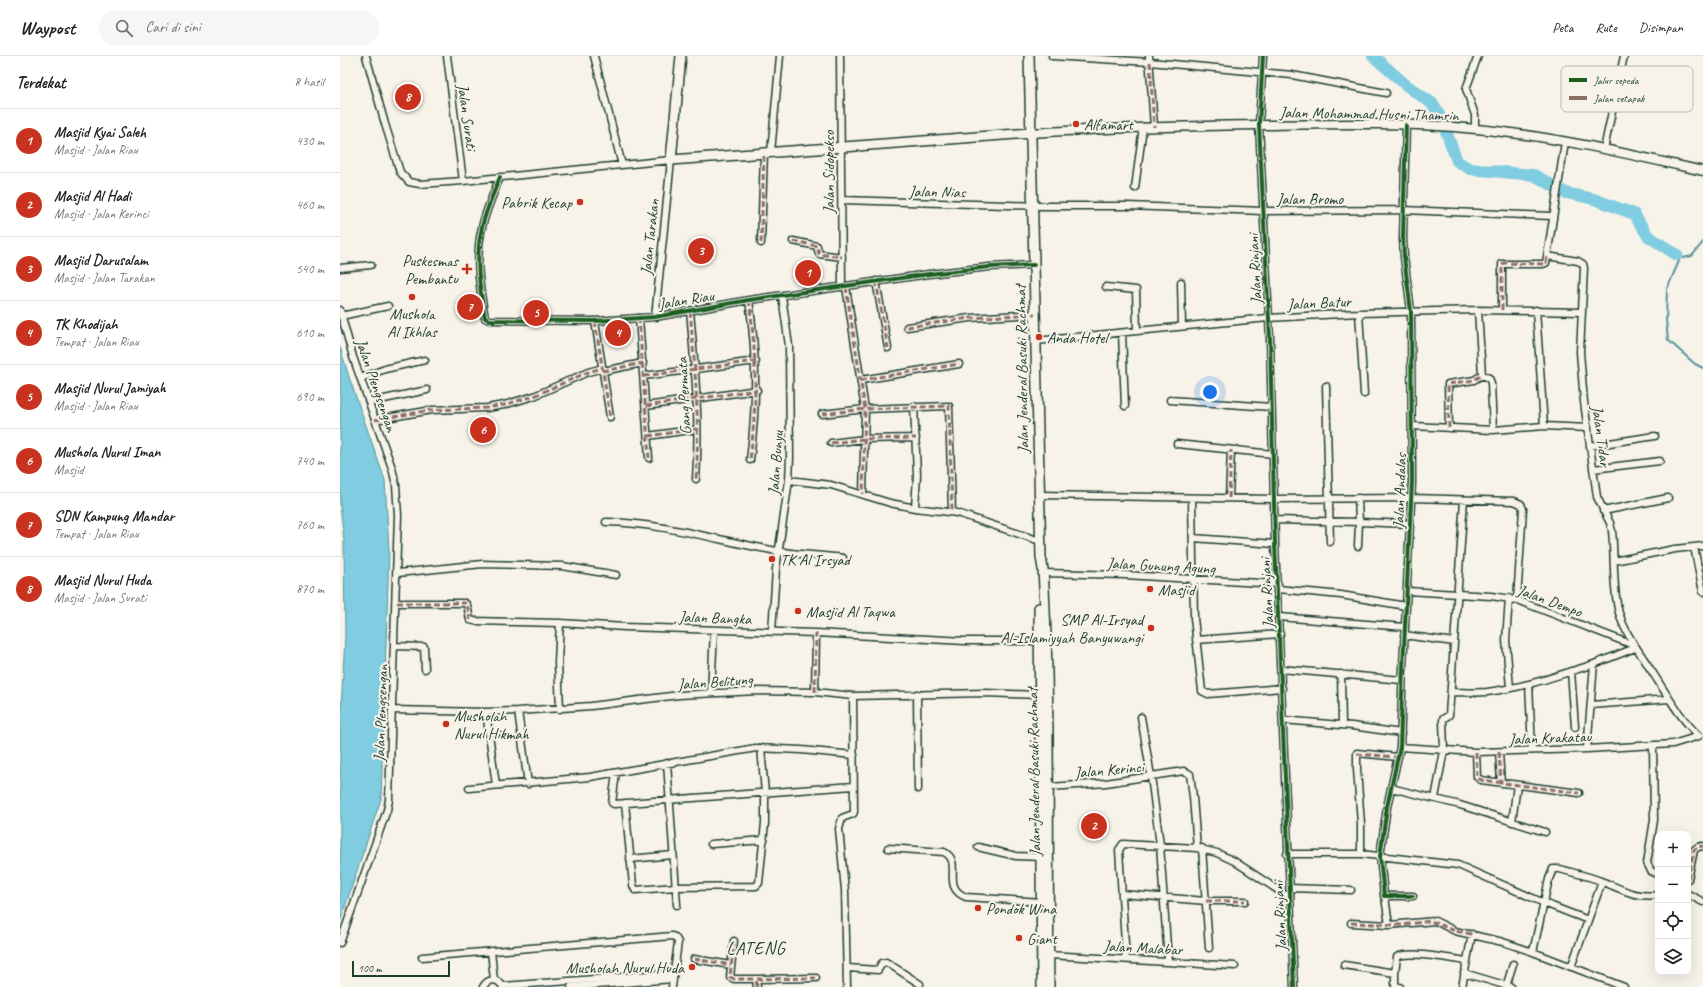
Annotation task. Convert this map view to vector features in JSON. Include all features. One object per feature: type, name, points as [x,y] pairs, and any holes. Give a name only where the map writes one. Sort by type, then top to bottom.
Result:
[{"type":"main road","points":[[681,56],[671,160],[1031,133]]},
{"type":"main road","name":"Jalan Jenderal Basuki Rachmat","points":[[1029,56],[1040,541],[1044,573],[1043,641],[1040,695],[1042,857],[1045,869],[1049,987]]},
{"type":"main road","name":"Jalan Jenderal Basuki Rachmat","points":[[1041,557],[1038,569],[1050,787],[1042,902],[1042,987]]},
{"type":"street","points":[[366,56],[385,124],[403,177],[413,183],[463,181],[671,160]]},
{"type":"street","name":"Jalan Surati","points":[[447,56],[463,181]]},
{"type":"street","points":[[594,56],[622,165]]},
{"type":"street","points":[[762,243],[767,153],[780,56]]},
{"type":"street","name":"Jalan Sidopekso","points":[[840,56],[842,257],[844,287],[865,409],[863,494]]},
{"type":"street","points":[[1052,56],[1149,59],[1292,75],[1386,93]]},
{"type":"street","name":"Jalan Rinjani","points":[[1263,56],[1259,125],[1268,318],[1275,544],[1280,617],[1284,720],[1287,854],[1294,987]]},
{"type":"street","points":[[1475,129],[1475,115],[1466,89],[1478,56]]},
{"type":"street","points":[[1622,66],[1624,56]]},
{"type":"street","points":[[1149,59],[1154,127]]},
{"type":"street","points":[[1604,150],[1612,112]]},
{"type":"street","name":"Jalan Mohammad Husni Thamrin","points":[[1031,133],[1143,127],[1259,125],[1344,124],[1440,126],[1522,134],[1703,172]]},
{"type":"street","name":"Jalan Andalas","points":[[1390,925],[1383,887],[1380,856],[1391,788],[1400,747],[1404,635],[1412,498],[1413,426],[1411,312],[1404,258],[1403,210],[1406,125]]},
{"type":"street","points":[[1135,188],[1143,127]]},
{"type":"street","points":[[1502,310],[1502,265],[1504,263],[1543,264],[1546,262],[1552,216],[1565,142]]},
{"type":"street","name":"Jalan Tarakan","points":[[655,316],[671,160]]},
{"type":"street","name":"Jalan Riau","points":[[500,177],[486,214],[478,249],[478,272],[485,318],[490,320],[595,321],[640,318],[876,281],[964,270],[1034,265]]},
{"type":"street","name":"Jalan Nias","points":[[842,200],[1033,206]]},
{"type":"street","name":"Jalan Bromo","points":[[1033,206],[1127,206],[1263,210],[1403,210],[1552,216]]},
{"type":"street","points":[[793,241],[817,246],[819,254],[842,257]]},
{"type":"street","name":"Jalan Tidar","points":[[1547,256],[1578,261],[1584,266],[1580,352],[1597,497],[1610,523],[1612,531],[1619,613],[1634,646],[1649,666],[1669,699],[1685,722],[1701,737]]},
{"type":"street","points":[[340,268],[371,265]]},
{"type":"street","points":[[876,281],[888,348]]},
{"type":"street","points":[[1181,282],[1182,326]]},
{"type":"street","points":[[1106,287],[1136,290],[1137,331]]},
{"type":"street","name":"Jalan Bunyu","points":[[772,632],[778,551],[789,480],[789,346],[782,296]]},
{"type":"street","points":[[749,300],[756,361],[757,390],[750,460]]},
{"type":"street","points":[[341,313],[388,306]]},
{"type":"street","points":[[1478,310],[1482,375]]},
{"type":"street","name":"Jalan Batur","points":[[1036,341],[1268,318],[1359,313],[1478,310],[1581,312]]},
{"type":"street","points":[[1536,310],[1544,426]]},
{"type":"street","name":"Gang Permata","points":[[690,311],[695,369],[698,463],[696,479]]},
{"type":"street","name":"Jalan Plengsengan","points":[[340,943],[389,804],[398,573],[398,507],[394,476],[341,313]]},
{"type":"street","points":[[1359,313],[1364,394]]},
{"type":"street","points":[[907,327],[976,318],[1035,314]]},
{"type":"street","points":[[640,318],[649,458]]},
{"type":"street","points":[[595,321],[610,417]]},
{"type":"street","points":[[1122,333],[1124,406]]},
{"type":"street","points":[[361,378],[385,369],[426,360]]},
{"type":"street","points":[[644,376],[756,361]]},
{"type":"street","points":[[376,420],[432,410],[495,407],[534,396],[588,372],[643,363]]},
{"type":"street","points":[[861,380],[959,364]]},
{"type":"street","points":[[1449,428],[1448,384],[1474,380],[1482,375]]},
{"type":"street","points":[[1482,375],[1488,377],[1491,383],[1493,430]]},
{"type":"street","points":[[1326,386],[1330,542]]},
{"type":"street","points":[[370,402],[427,390]]},
{"type":"street","points":[[646,406],[757,390]]},
{"type":"street","points":[[1170,400],[1271,407]]},
{"type":"street","points":[[914,406],[917,475],[915,508]]},
{"type":"street","points":[[822,414],[865,409],[914,406],[949,406],[952,512]]},
{"type":"street","points":[[1413,426],[1493,430],[1544,426],[1588,428]]},
{"type":"street","points":[[648,436],[697,429]]},
{"type":"street","points":[[1590,446],[1655,436]]},
{"type":"street","points":[[831,443],[864,439],[916,438]]},
{"type":"street","points":[[1177,444],[1273,454]]},
{"type":"street","points":[[1229,498],[1231,450]]},
{"type":"street","points":[[1593,469],[1660,461]]},
{"type":"street","points":[[789,480],[823,484],[863,494],[890,503],[915,508],[952,512],[1040,541]]},
{"type":"street","points":[[1039,495],[1274,499],[1412,498],[1514,501],[1521,504],[1523,509],[1517,600]]},
{"type":"street","points":[[1192,498],[1196,640],[1201,688],[1205,694],[1282,688]]},
{"type":"street","points":[[1358,498],[1358,546]]},
{"type":"street","points":[[1604,511],[1668,498]]},
{"type":"street","points":[[1435,798],[1444,750],[1443,719],[1449,715],[1464,500]]},
{"type":"street","points":[[1275,520],[1410,524]]},
{"type":"street","points":[[606,522],[656,527],[693,533],[778,551],[843,558]]},
{"type":"street","points":[[1192,538],[1275,544]]},
{"type":"street","points":[[1614,561],[1675,549],[1703,546]]},
{"type":"street","points":[[1694,547],[1703,592]]},
{"type":"street","points":[[398,573],[482,564],[567,566],[616,575]]},
{"type":"street","name":"Jalan Gunung Agung","points":[[1044,573],[1125,575],[1278,587],[1341,595],[1406,606]]},
{"type":"street","name":"Jalan Dempo","points":[[1407,592],[1509,598],[1634,646]]},
{"type":"street","points":[[1509,598],[1506,640],[1510,688]]},
{"type":"street","name":"Jalan Bangka","points":[[397,603],[465,603],[467,605],[470,620],[474,621],[816,633],[965,641],[1043,641]]},
{"type":"street","points":[[1280,617],[1405,627]]},
{"type":"street","points":[[560,623],[558,670],[560,709]]},
{"type":"street","points":[[710,693],[714,630]]},
{"type":"street","points":[[815,692],[816,633]]},
{"type":"street","points":[[1196,640],[1280,634]]},
{"type":"street","points":[[1404,635],[1454,642]]},
{"type":"street","points":[[395,646],[424,648],[424,669]]},
{"type":"street","points":[[1451,692],[1487,692],[1529,684],[1594,664],[1634,646]]},
{"type":"street","points":[[1587,749],[1594,664]]},
{"type":"street","points":[[1281,669],[1402,680]]},
{"type":"street","points":[[1571,671],[1575,727]]},
{"type":"street","points":[[1342,674],[1342,725]]},
{"type":"street","points":[[1529,684],[1532,750]]},
{"type":"street","name":"Jalan Belitung","points":[[392,710],[486,712],[560,709],[710,693],[764,690],[815,692],[853,696],[985,693],[1040,695]]},
{"type":"street","points":[[917,694],[918,789]]},
{"type":"street","points":[[847,987],[846,890],[839,826],[842,818],[853,813],[853,696]]},
{"type":"street","points":[[1591,705],[1669,699]]},
{"type":"street","points":[[518,711],[528,784]]},
{"type":"street","points":[[486,712],[496,785]]},
{"type":"street","points":[[1141,717],[1151,776],[1184,771],[1190,774],[1206,901],[1209,948]]},
{"type":"street","points":[[1284,720],[1342,725],[1401,733]]},
{"type":"street","name":"Jalan Krakatau","points":[[1400,747],[1499,752],[1673,744],[1701,737]]},
{"type":"street","points":[[1653,745],[1654,820],[1647,863],[1651,871],[1655,873]]},
{"type":"street","points":[[469,788],[528,784],[616,773],[761,748],[854,755]]},
{"type":"street","points":[[624,804],[634,890],[676,887],[758,885],[764,840],[765,793],[761,748]]},
{"type":"street","points":[[1476,752],[1477,777],[1481,780],[1579,793]]},
{"type":"street","points":[[1499,752],[1501,783]]},
{"type":"street","points":[[1361,854],[1357,753],[1398,757]]},
{"type":"street","points":[[667,763],[677,906]]},
{"type":"street","points":[[616,773],[612,802],[614,804],[670,801],[853,786]]},
{"type":"street","name":"Jalan Kerinci","points":[[1050,787],[1106,783],[1151,776],[1160,845],[1168,961]]},
{"type":"street","points":[[1512,822],[1517,785]]},
{"type":"street","points":[[1391,788],[1435,798],[1545,832]]},
{"type":"street","points":[[711,844],[764,840]]},
{"type":"street","points":[[1126,959],[1119,850],[1121,846],[1125,844],[1199,848],[1234,861],[1290,898]]},
{"type":"street","points":[[1690,867],[1692,854],[1696,848],[1703,846]]},
{"type":"street","points":[[978,847],[1016,856],[1042,857]]},
{"type":"street","points":[[888,848],[944,852],[949,855],[952,858],[953,884],[960,894],[966,897],[1042,902]]},
{"type":"street","points":[[1287,854],[1361,854],[1462,866],[1544,903],[1588,920]]},
{"type":"street","points":[[630,858],[673,855]]},
{"type":"street","points":[[1533,952],[1551,872],[1553,869],[1560,869],[1602,882],[1620,890],[1645,895],[1655,895]]},
{"type":"street","points":[[1571,967],[1602,882]]},
{"type":"street","points":[[1289,888],[1351,890]]},
{"type":"street","points":[[1122,894],[1206,901],[1245,901]]},
{"type":"street","points":[[1385,897],[1413,896]]},
{"type":"street","points":[[1691,896],[1703,902]]},
{"type":"street","points":[[1351,923],[1390,925],[1434,921],[1455,931],[1503,942],[1533,952],[1624,987]]},
{"type":"street","points":[[1462,987],[1472,934]]},
{"type":"street","points":[[422,957],[672,936],[675,937],[678,942],[672,987]]},
{"type":"street","points":[[734,941],[730,975],[731,978],[816,978]]},
{"type":"street","points":[[491,951],[494,980]]},
{"type":"street","name":"Jalan Malabar","points":[[1049,955],[1235,966]]},
{"type":"street","points":[[1400,987],[1394,986],[1397,957],[1401,955],[1417,955],[1466,961]]},
{"type":"street","points":[[694,959],[731,965]]},
{"type":"street","points":[[847,968],[878,970],[882,963],[886,962],[920,984]]},
{"type":"street","points":[[1464,973],[1508,986],[1513,964]]},
{"type":"street","points":[[1344,965],[1395,973]]},
{"type":"street","points":[[483,987],[487,981],[494,980],[503,986],[674,976]]},
{"type":"street","points":[[571,987],[674,976]]},
{"type":"street","points":[[756,979],[757,987]]},
{"type":"water","points":[[340,347],[385,480],[389,551],[381,799],[340,922],[340,729],[345,637],[344,540],[340,505]]},
{"type":"waterway","points":[[1373,56],[1406,85],[1433,104],[1441,118],[1457,161],[1470,169],[1534,175],[1566,193],[1594,199],[1634,214],[1648,236],[1677,255]]},
{"type":"waterway","points":[[1677,255],[1683,258],[1692,256],[1703,242]]},
{"type":"waterway","points":[[1677,255],[1679,261],[1667,289],[1666,320],[1668,340],[1695,364],[1703,368]]},
{"type":"marked path","points":[[1150,62],[1154,127]]},
{"type":"marked path","points":[[761,243],[764,153]]},
{"type":"marked path","points":[[793,241],[817,246],[819,254],[842,257]]},
{"type":"marked path","points":[[1502,310],[1502,265],[1504,263],[1543,264],[1546,263],[1547,256]]},
{"type":"marked path","points":[[876,281],[888,348]]},
{"type":"marked path","points":[[846,287],[865,409],[863,494]]},
{"type":"marked path","points":[[749,300],[755,361],[755,400],[750,460]]},
{"type":"marked path","points":[[690,311],[697,416],[696,479]]},
{"type":"marked path","points":[[907,327],[970,318],[1035,314]]},
{"type":"marked path","points":[[639,318],[649,458]]},
{"type":"marked path","points":[[595,321],[610,417]]},
{"type":"marked path","points":[[644,376],[756,361]]},
{"type":"marked path","points":[[603,371],[643,363]]},
{"type":"marked path","points":[[861,380],[959,364]]},
{"type":"marked path","points":[[375,420],[432,410],[487,408],[504,405],[534,396],[588,372],[603,368]]},
{"type":"marked path","points":[[1449,428],[1448,384],[1474,380],[1482,375]]},
{"type":"marked path","points":[[646,406],[757,390]]},
{"type":"marked path","points":[[822,414],[865,409],[949,406],[952,511]]},
{"type":"marked path","points":[[648,436],[697,429]]},
{"type":"marked path","points":[[831,443],[864,439],[916,438]]},
{"type":"marked path","points":[[1229,498],[1231,450]]},
{"type":"marked path","points":[[397,603],[465,603],[467,605],[470,620]]},
{"type":"marked path","points":[[815,692],[816,633]]},
{"type":"marked path","points":[[1476,752],[1477,777],[1481,780],[1579,793]]},
{"type":"marked path","points":[[1499,752],[1501,783]]},
{"type":"marked path","points":[[1357,754],[1398,757]]},
{"type":"marked path","points":[[1690,867],[1694,850],[1703,846]]},
{"type":"marked path","points":[[1206,901],[1245,901]]},
{"type":"marked path","points":[[1351,923],[1401,925],[1431,921],[1455,931],[1472,934]]},
{"type":"marked path","points":[[734,941],[730,977],[734,979],[756,979]]},
{"type":"marked path","points":[[694,959],[731,965]]},
{"type":"marked path","points":[[757,987],[756,979],[816,978]]},
{"type":"cycle path","points":[[1263,56],[1259,125],[1270,339],[1275,544],[1294,987]]},
{"type":"cycle path","points":[[1406,125],[1403,238],[1411,311],[1412,482],[1400,747],[1387,807],[1380,856],[1384,896],[1413,896]]},
{"type":"cycle path","points":[[500,177],[484,218],[478,254],[481,297],[485,318],[489,320],[595,321],[655,317],[749,300],[929,274],[989,267],[1034,265]]},
{"type":"place","name":"Masjid Nurul Huda","points":[[408,97]]},
{"type":"place","name":"Alfamart","points":[[1076,124]]},
{"type":"place","name":"Pabrik Kecap","points":[[580,202]]},
{"type":"place","name":"Masjid Darusalam","points":[[701,251]]},
{"type":"place","name":"Puskesmas Pembantu","points":[[467,269]]},
{"type":"place","name":"Masjid Kyai Saleh","points":[[808,273]]},
{"type":"place","name":"Mushola Al Ikhlas","points":[[412,297]]},
{"type":"place","name":"SDN Kampung Mandar","points":[[470,307]]},
{"type":"place","name":"Masjid Nurul Jamiyah","points":[[536,313]]},
{"type":"place","name":"TK Khodijah","points":[[618,333]]},
{"type":"place","name":"Anda Hotel","points":[[1039,337]]},
{"type":"place","name":"Mushola Nurul Iman","points":[[483,430]]},
{"type":"place","name":"TK Al Irsyad","points":[[772,559]]},
{"type":"place","name":"Masjid","points":[[1150,589]]},
{"type":"place","name":"Masjid Al Taqwa","points":[[798,611]]},
{"type":"place","name":"SMP Al-Irsyad Al-Islamiyyah Banyuwangi","points":[[1151,628]]},
{"type":"place","name":"Musholah Nurul Hikmah","points":[[446,724]]},
{"type":"place","name":"Masjid Al Hadi","points":[[1094,826]]},
{"type":"place","name":"Pondok Wina","points":[[978,908]]},
{"type":"place","name":"Giant","points":[[1019,938]]},
{"type":"place","name":"Musholah Nurul Huda","points":[[692,967]]},
{"type":"district","name":"LATENG","points":[[756,948]]}]
